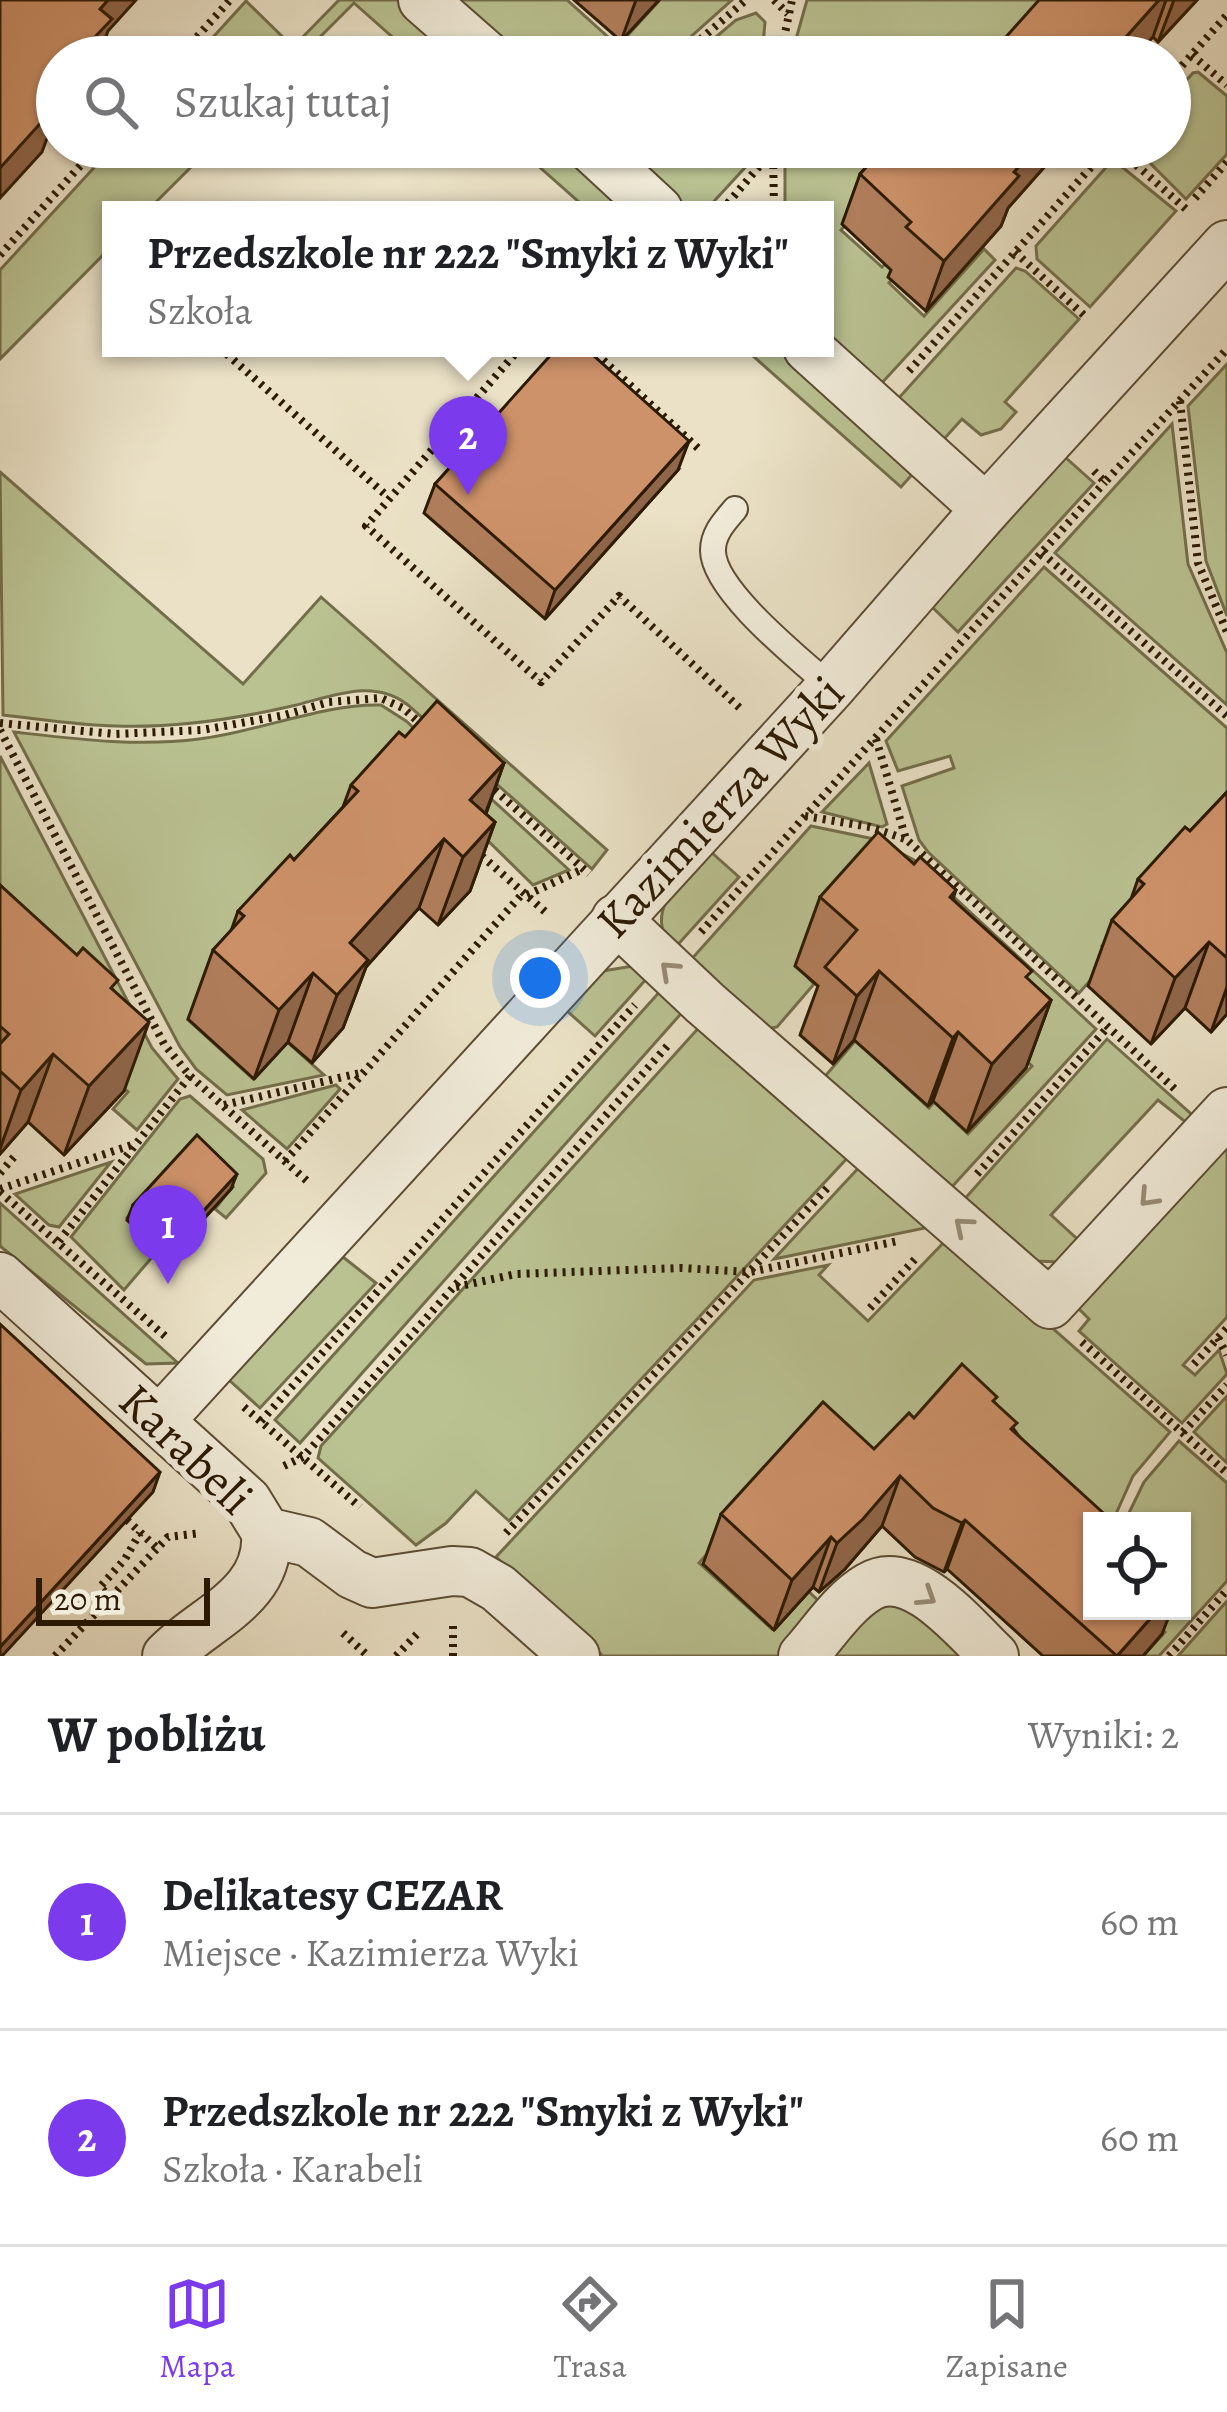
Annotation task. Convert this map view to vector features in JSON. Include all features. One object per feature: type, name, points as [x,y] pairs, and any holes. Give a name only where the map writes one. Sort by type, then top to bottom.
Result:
[{"type":"street","points":[[423,0],[464,36]]},
{"type":"street","points":[[613,168],[648,201]]},
{"type":"street","name":"Kazimierza Wyki","points":[[160,1419],[607,901],[831,687],[1227,245]]},
{"type":"street","points":[[818,357],[986,509]]},
{"type":"street","points":[[607,901],[705,1003],[869,1143],[950,1223],[1050,1304],[1221,1119]]},
{"type":"street","name":"Karabeli","points":[[0,1276],[160,1419],[256,1516],[309,1542],[372,1583],[452,1570],[470,1572]]},
{"type":"street","points":[[167,1656],[250,1588],[264,1561],[256,1516]]},
{"type":"street","points":[[470,1572],[498,1588],[575,1656]]},
{"type":"street","points":[[803,1656],[872,1584],[899,1582],[929,1594],[994,1656]]},
{"type":"lane","points":[[736,508],[719,528],[712,549],[724,584],[831,687]]},
{"type":"path","points":[[198,36],[230,0]]},
{"type":"path","points":[[704,36],[746,0]]},
{"type":"path","points":[[774,0],[788,14]]},
{"type":"path","points":[[784,36],[793,0]]},
{"type":"path","points":[[1227,15],[1191,55],[1227,85]]},
{"type":"path","points":[[0,255],[78,168]]},
{"type":"path","points":[[730,201],[757,168]]},
{"type":"path","points":[[773,168],[774,201]]},
{"type":"path","points":[[876,408],[1093,168]]},
{"type":"path","points":[[1138,168],[1186,209]]},
{"type":"path","points":[[1015,252],[1088,319]]},
{"type":"path","points":[[1054,433],[1106,482],[1227,349]]},
{"type":"path","points":[[230,357],[388,497]]},
{"type":"path","points":[[512,357],[366,526],[541,682],[619,596],[748,716]]},
{"type":"path","points":[[600,357],[700,450]]},
{"type":"path","points":[[1180,401],[1198,563],[1227,632]]},
{"type":"path","points":[[1042,553],[1227,716]]},
{"type":"path","points":[[0,727],[115,734],[202,730],[329,702],[380,698],[403,708],[426,729]]},
{"type":"path","points":[[0,727],[164,1044],[190,1076],[318,1191]]},
{"type":"path","points":[[876,739],[906,839]]},
{"type":"path","points":[[478,776],[583,869],[607,901]]},
{"type":"path","points":[[805,816],[870,827],[906,839],[1107,1028],[1221,1119]]},
{"type":"path","points":[[474,848],[560,924]]},
{"type":"path","points":[[285,1161],[525,894],[583,869]]},
{"type":"path","points":[[56,1656],[168,1537],[217,1531],[256,1516],[270,1473],[303,1457],[705,1003]]},
{"type":"path","points":[[870,1308],[950,1223],[1107,1028]]},
{"type":"path","points":[[224,1106],[362,1072]]},
{"type":"path","points":[[59,1241],[190,1076]]},
{"type":"path","points":[[470,1572],[869,1143]]},
{"type":"path","points":[[0,1190],[134,1145]]},
{"type":"path","points":[[0,1173],[14,1157]]},
{"type":"path","points":[[0,1190],[368,1514]]},
{"type":"path","points":[[453,1288],[516,1274],[681,1268],[750,1272],[950,1223]]},
{"type":"path","points":[[1050,1304],[1074,1335],[1227,1473]]},
{"type":"path","points":[[1194,1364],[1227,1328]]},
{"type":"path","points":[[1218,1338],[1227,1355]]},
{"type":"path","points":[[1183,1432],[1227,1385]]},
{"type":"path","points":[[127,1520],[158,1549]]},
{"type":"path","points":[[111,1598],[100,1586],[125,1559],[140,1532]]},
{"type":"path","points":[[1168,1656],[1227,1590]]},
{"type":"path","points":[[339,1629],[368,1656]]},
{"type":"green space","points":[[339,0],[400,0],[440,36],[391,36],[354,3],[321,36],[304,36]]},
{"type":"green space","points":[[446,0],[567,0],[607,36],[488,36]]},
{"type":"green space","points":[[660,0],[732,0],[692,36],[627,36]]},
{"type":"green space","points":[[807,0],[1067,0],[1034,36],[797,36]]},
{"type":"green space","points":[[246,1],[282,36],[214,36]]},
{"type":"green space","points":[[756,13],[765,22],[764,36],[717,36],[736,20]]},
{"type":"green space","points":[[1198,72],[1227,96],[1227,154],[1186,199],[1155,168],[1191,168],[1193,73]]},
{"type":"green space","points":[[94,168],[190,168],[157,201],[102,201],[102,256],[0,359],[0,270]]},
{"type":"green space","points":[[541,168],[585,168],[622,201],[578,201]]},
{"type":"green space","points":[[639,168],[745,168],[714,201],[674,201]]},
{"type":"green space","points":[[785,168],[906,168],[874,192],[841,230],[882,267],[894,256],[905,265],[889,283],[924,316],[984,249],[995,260],[880,385],[834,344],[834,201],[785,201]]},
{"type":"green space","points":[[1106,168],[1123,168],[1176,211],[1090,307],[1037,259],[1036,246]]},
{"type":"green space","points":[[1016,268],[1079,319],[1005,402],[1016,412],[1001,429],[981,435],[962,419],[944,439],[897,400]]},
{"type":"green space","points":[[754,357],[794,357],[917,469],[901,487]]},
{"type":"green space","points":[[1227,364],[1227,616],[1206,561],[1188,406]]},
{"type":"green space","points":[[1172,424],[1188,564],[1227,653],[1227,705],[1055,553]]},
{"type":"green space","points":[[1065,457],[1094,483],[958,632],[932,607]]},
{"type":"green space","points":[[0,472],[243,684],[321,597],[607,850],[592,869],[408,705],[381,692],[352,692],[249,715],[159,726],[3,715]]},
{"type":"green space","points":[[1044,567],[1227,728],[1227,807],[1102,946],[1112,956],[1079,993],[919,840],[902,786],[954,768],[950,756],[898,771],[886,741]]},
{"type":"green space","points":[[381,705],[406,721],[569,870],[533,885],[479,832],[218,986],[188,1020],[253,1079],[287,1042],[324,1075],[227,1095],[196,1069],[180,1047],[14,732],[106,741],[176,741],[338,708]]},
{"type":"green space","points":[[0,756],[152,1048],[178,1079],[137,1130],[113,1109],[128,1092],[0,978]]},
{"type":"green space","points":[[869,763],[887,824],[882,827],[822,812]]},
{"type":"green space","points":[[811,826],[874,839],[914,860],[1096,1029],[950,1189],[821,1081],[856,1040],[896,1070],[893,1075],[929,1108],[934,1102],[968,1134],[1032,1066],[1009,1045],[796,965],[814,984],[777,1027],[767,1029],[688,963]]},
{"type":"green space","points":[[711,852],[739,877],[673,950],[664,935],[663,909]]},
{"type":"green space","points":[[633,966],[649,976],[595,1036],[566,1010],[603,971]]},
{"type":"green space","points":[[663,988],[686,1008],[300,1443],[275,1420]]},
{"type":"green space","points":[[703,1023],[851,1154],[509,1521],[476,1491],[446,1523],[416,1545],[318,1458],[321,1446]]},
{"type":"green space","points":[[1107,1039],[1199,1121],[1193,1128],[1158,1100],[1051,1215],[1085,1246],[1059,1262],[1037,1261],[961,1203]]},
{"type":"green space","points":[[336,1085],[340,1089],[287,1149],[242,1110]]},
{"type":"green space","points":[[190,1096],[263,1159],[266,1173],[226,1218],[215,1209],[233,1186],[189,1148],[127,1218],[159,1249],[124,1290],[71,1237],[180,1099]]},
{"type":"green space","points":[[1227,1141],[1227,1317],[1183,1365],[1195,1375],[1219,1350],[1227,1374],[1182,1423],[1079,1331],[1089,1319],[1076,1306]]},
{"type":"green space","points":[[111,1162],[59,1227],[49,1225],[15,1194]]},
{"type":"green space","points":[[863,1163],[935,1226],[774,1259]]},
{"type":"green space","points":[[0,1203],[178,1363],[146,1364],[0,1246]]},
{"type":"green space","points":[[949,1237],[1170,1432],[1133,1476],[1117,1512],[1083,1512],[1083,1518],[907,1456],[800,1449],[699,1563],[772,1629],[804,1587],[828,1610],[785,1656],[603,1656],[496,1557],[754,1280],[828,1265],[819,1275],[868,1321]]},
{"type":"green space","points":[[343,1257],[376,1283],[260,1408],[229,1380]]},
{"type":"green space","points":[[1227,1396],[1227,1463],[1194,1432]]},
{"type":"green space","points":[[1179,1441],[1227,1483],[1227,1581],[1159,1656],[1143,1656],[1165,1632],[1152,1620],[1191,1620],[1191,1512],[1129,1512],[1144,1482]]},
{"type":"green space","points":[[1227,1601],[1227,1656],[1178,1656]]},
{"type":"green space","points":[[903,1603],[968,1656],[818,1656],[865,1607]]},
{"type":"building","points":[[0,0],[108,0],[100,9],[112,19],[96,36],[36,36],[36,128],[0,168]]},
{"type":"building","points":[[1039,0],[1159,0],[1127,36],[1007,36]]},
{"type":"building","points":[[866,168],[1018,168],[1014,172],[1019,176],[944,261],[906,227],[911,222],[860,174]]},
{"type":"building","points":[[549,357],[595,357],[689,441],[555,590],[435,484]]},
{"type":"building","points":[[437,701],[504,763],[470,800],[495,822],[463,857],[444,839],[350,943],[368,960],[337,995],[313,973],[279,1010],[213,950],[244,916],[238,911],[358,791],[351,785],[399,732],[405,737]]},
{"type":"building","points":[[1227,792],[1227,958],[1209,942],[1175,978],[1112,920],[1144,884],[1138,879],[1185,827],[1190,831]]},
{"type":"building","points":[[878,832],[914,864],[920,857],[956,890],[950,897],[1032,971],[1026,977],[1051,1000],[992,1064],[958,1032],[953,1038],[879,971],[857,996],[825,967],[857,930],[820,897]]},
{"type":"building","points":[[0,885],[77,955],[83,948],[118,980],[111,988],[149,1022],[89,1086],[53,1054],[21,1090],[0,1071],[0,1044],[9,1034],[0,1026]]},
{"type":"building","points":[[197,1135],[237,1174],[174,1243],[133,1205]]},
{"type":"building","points":[[0,1324],[160,1472],[0,1647]]},
{"type":"building","points":[[962,1364],[1017,1423],[1011,1429],[1102,1512],[1083,1512],[1083,1620],[1149,1620],[1117,1656],[965,1520],[962,1523],[933,1508],[900,1476],[863,1519],[837,1543],[831,1537],[792,1580],[721,1514],[823,1402],[874,1449],[909,1413],[914,1418]]},
{"type":"place","name":"Przedszkole nr 222 \"Smyki z Wyki\"","points":[[468,495]]},
{"type":"place","name":"Delikatesy CEZAR","points":[[168,1284]]}]
